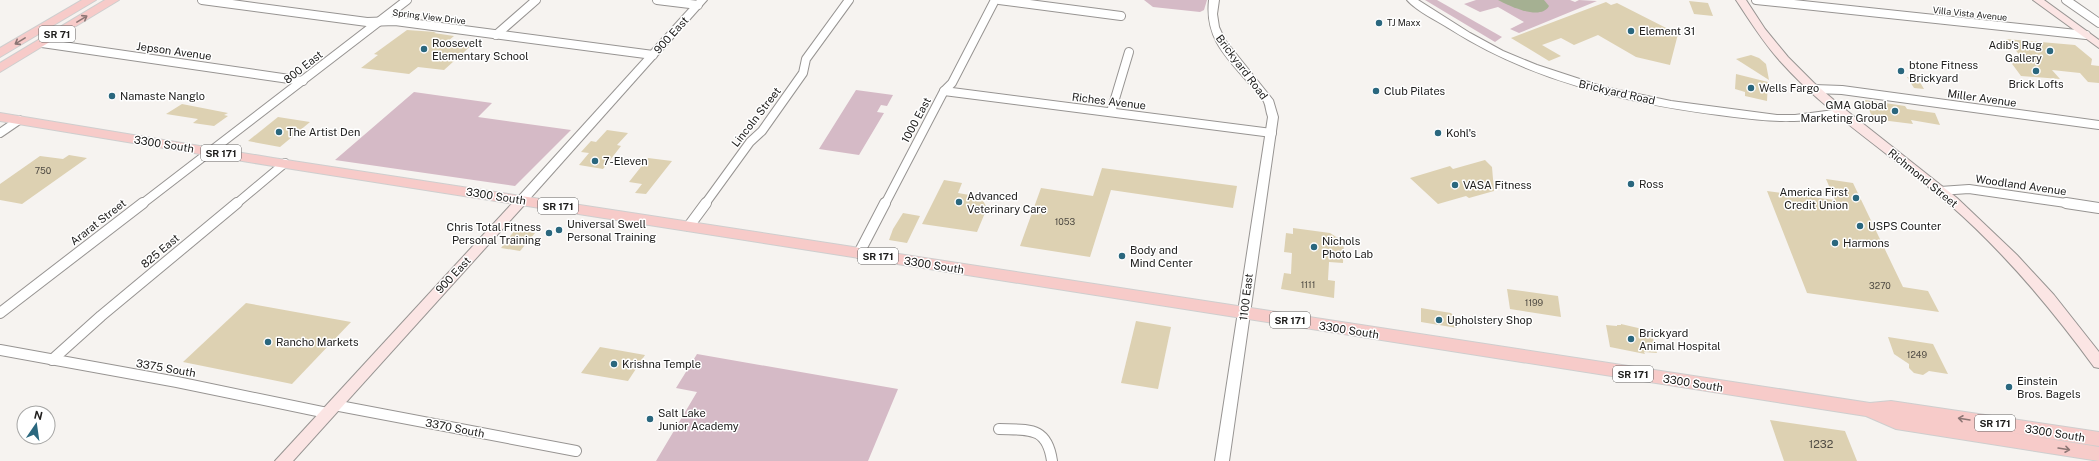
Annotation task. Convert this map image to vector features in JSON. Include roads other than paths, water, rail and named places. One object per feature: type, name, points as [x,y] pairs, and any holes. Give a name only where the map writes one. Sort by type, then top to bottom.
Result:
[{"type":"main road","name":"SR 71","points":[[0,53],[90,0]]},
{"type":"main road","name":"SR 71","points":[[0,68],[113,0]]},
{"type":"main road","name":"Richmond Street","points":[[1741,0],[1756,24],[1779,54],[1814,89],[1940,191],[1983,229],[2039,286],[2067,319],[2099,362]]},
{"type":"main road","points":[[2038,0],[2099,44]]},
{"type":"main road","name":"3300 South","points":[[0,117],[211,152],[1869,410],[1891,408],[2099,439]]},
{"type":"main road","name":"900 East","points":[[283,461],[522,200]]},
{"type":"main road","name":"3300 South","points":[[1869,410],[1896,422],[2099,454]]},
{"type":"street","name":"Spring View Drive","points":[[202,0],[367,22],[395,21],[653,54]]},
{"type":"street","name":"800 East","points":[[211,152],[407,0]]},
{"type":"street","points":[[496,35],[536,0]]},
{"type":"street","points":[[657,0],[700,3]]},
{"type":"street","name":"Lincoln Street","points":[[689,226],[750,142],[762,131],[803,73],[806,59],[849,0]]},
{"type":"street","name":"1000 East","points":[[859,253],[944,91],[952,83],[995,0]]},
{"type":"street","points":[[999,0],[1121,16]]},
{"type":"street","name":"Brickyard Road","points":[[1214,0],[1212,16],[1217,35],[1269,102],[1273,117],[1272,134]]},
{"type":"street","name":"Brickyard Road","points":[[1412,0],[1470,37],[1500,53],[1550,74],[1605,91],[1658,102],[1764,117],[1795,118],[1842,112]]},
{"type":"street","name":"Villa Vista Avenue","points":[[1756,0],[2086,35]]},
{"type":"street","points":[[2066,0],[2099,23]]},
{"type":"street","name":"900 East","points":[[522,200],[700,3]]},
{"type":"street","name":"Jepson Avenue","points":[[42,42],[303,81]]},
{"type":"street","points":[[1111,112],[1129,52]]},
{"type":"street","name":"Miller Avenue","points":[[1814,89],[1842,90],[2099,125]]},
{"type":"street","name":"Riches Avenue","points":[[944,91],[1272,134]]},
{"type":"street","points":[[0,133],[19,120]]},
{"type":"street","name":"1100 East","points":[[1222,461],[1272,134]]},
{"type":"street","name":"Ararat Street","points":[[0,313],[211,152]]},
{"type":"street","name":"825 East","points":[[52,360],[101,316],[285,163]]},
{"type":"street","name":"Woodland Avenue","points":[[1940,191],[1975,190],[2099,208]]},
{"type":"street","name":"3375 South","points":[[0,350],[331,409]]},
{"type":"street","name":"3370 South","points":[[331,409],[576,451]]},
{"type":"street","points":[[999,430],[1027,430],[1040,433],[1048,442],[1052,461]]},
{"type":"place","name":"TJ Maxx","points":[[1379,23]]},
{"type":"place","name":"Element 31","points":[[1631,31]]},
{"type":"place","name":"Roosevelt Elementary School","points":[[424,49]]},
{"type":"place","name":"Adib's Rug Gallery","points":[[2050,51]]},
{"type":"place","name":"btone Fitness Brickyard","points":[[1901,71]]},
{"type":"place","name":"Brick Lofts","points":[[2036,71]]},
{"type":"place","name":"Wells Fargo","points":[[1751,88]]},
{"type":"place","name":"Club Pilates","points":[[1376,91]]},
{"type":"place","name":"Namaste Nanglo","points":[[112,96]]},
{"type":"place","name":"GMA Global Marketing Group","points":[[1895,111]]},
{"type":"place","name":"The Artist Den","points":[[279,132]]},
{"type":"place","name":"Kohl's","points":[[1438,133]]},
{"type":"place","name":"7-Eleven","points":[[595,161]]},
{"type":"place","name":"Ross","points":[[1631,184]]},
{"type":"place","name":"VASA Fitness","points":[[1455,185]]},
{"type":"place","name":"America First Credit Union","points":[[1856,198]]},
{"type":"place","name":"Advanced Veterinary Care","points":[[959,202]]},
{"type":"place","name":"USPS Counter","points":[[1860,226]]},
{"type":"place","name":"Universal Swell Personal Training","points":[[559,230]]},
{"type":"place","name":"Chris Total Fitness Personal Training","points":[[549,233]]},
{"type":"place","name":"Harmons","points":[[1835,243]]},
{"type":"place","name":"Nichols Photo Lab","points":[[1314,247]]},
{"type":"place","name":"Body and Mind Center","points":[[1122,256]]},
{"type":"place","name":"Upholstery Shop","points":[[1439,320]]},
{"type":"place","name":"Brickyard Animal Hospital","points":[[1631,339]]},
{"type":"place","name":"Rancho Markets","points":[[268,342]]},
{"type":"place","name":"Krishna Temple","points":[[614,364]]},
{"type":"place","name":"Einstein Bros. Bagels","points":[[2009,387]]},
{"type":"place","name":"Salt Lake Junior Academy","points":[[650,419]]}]
